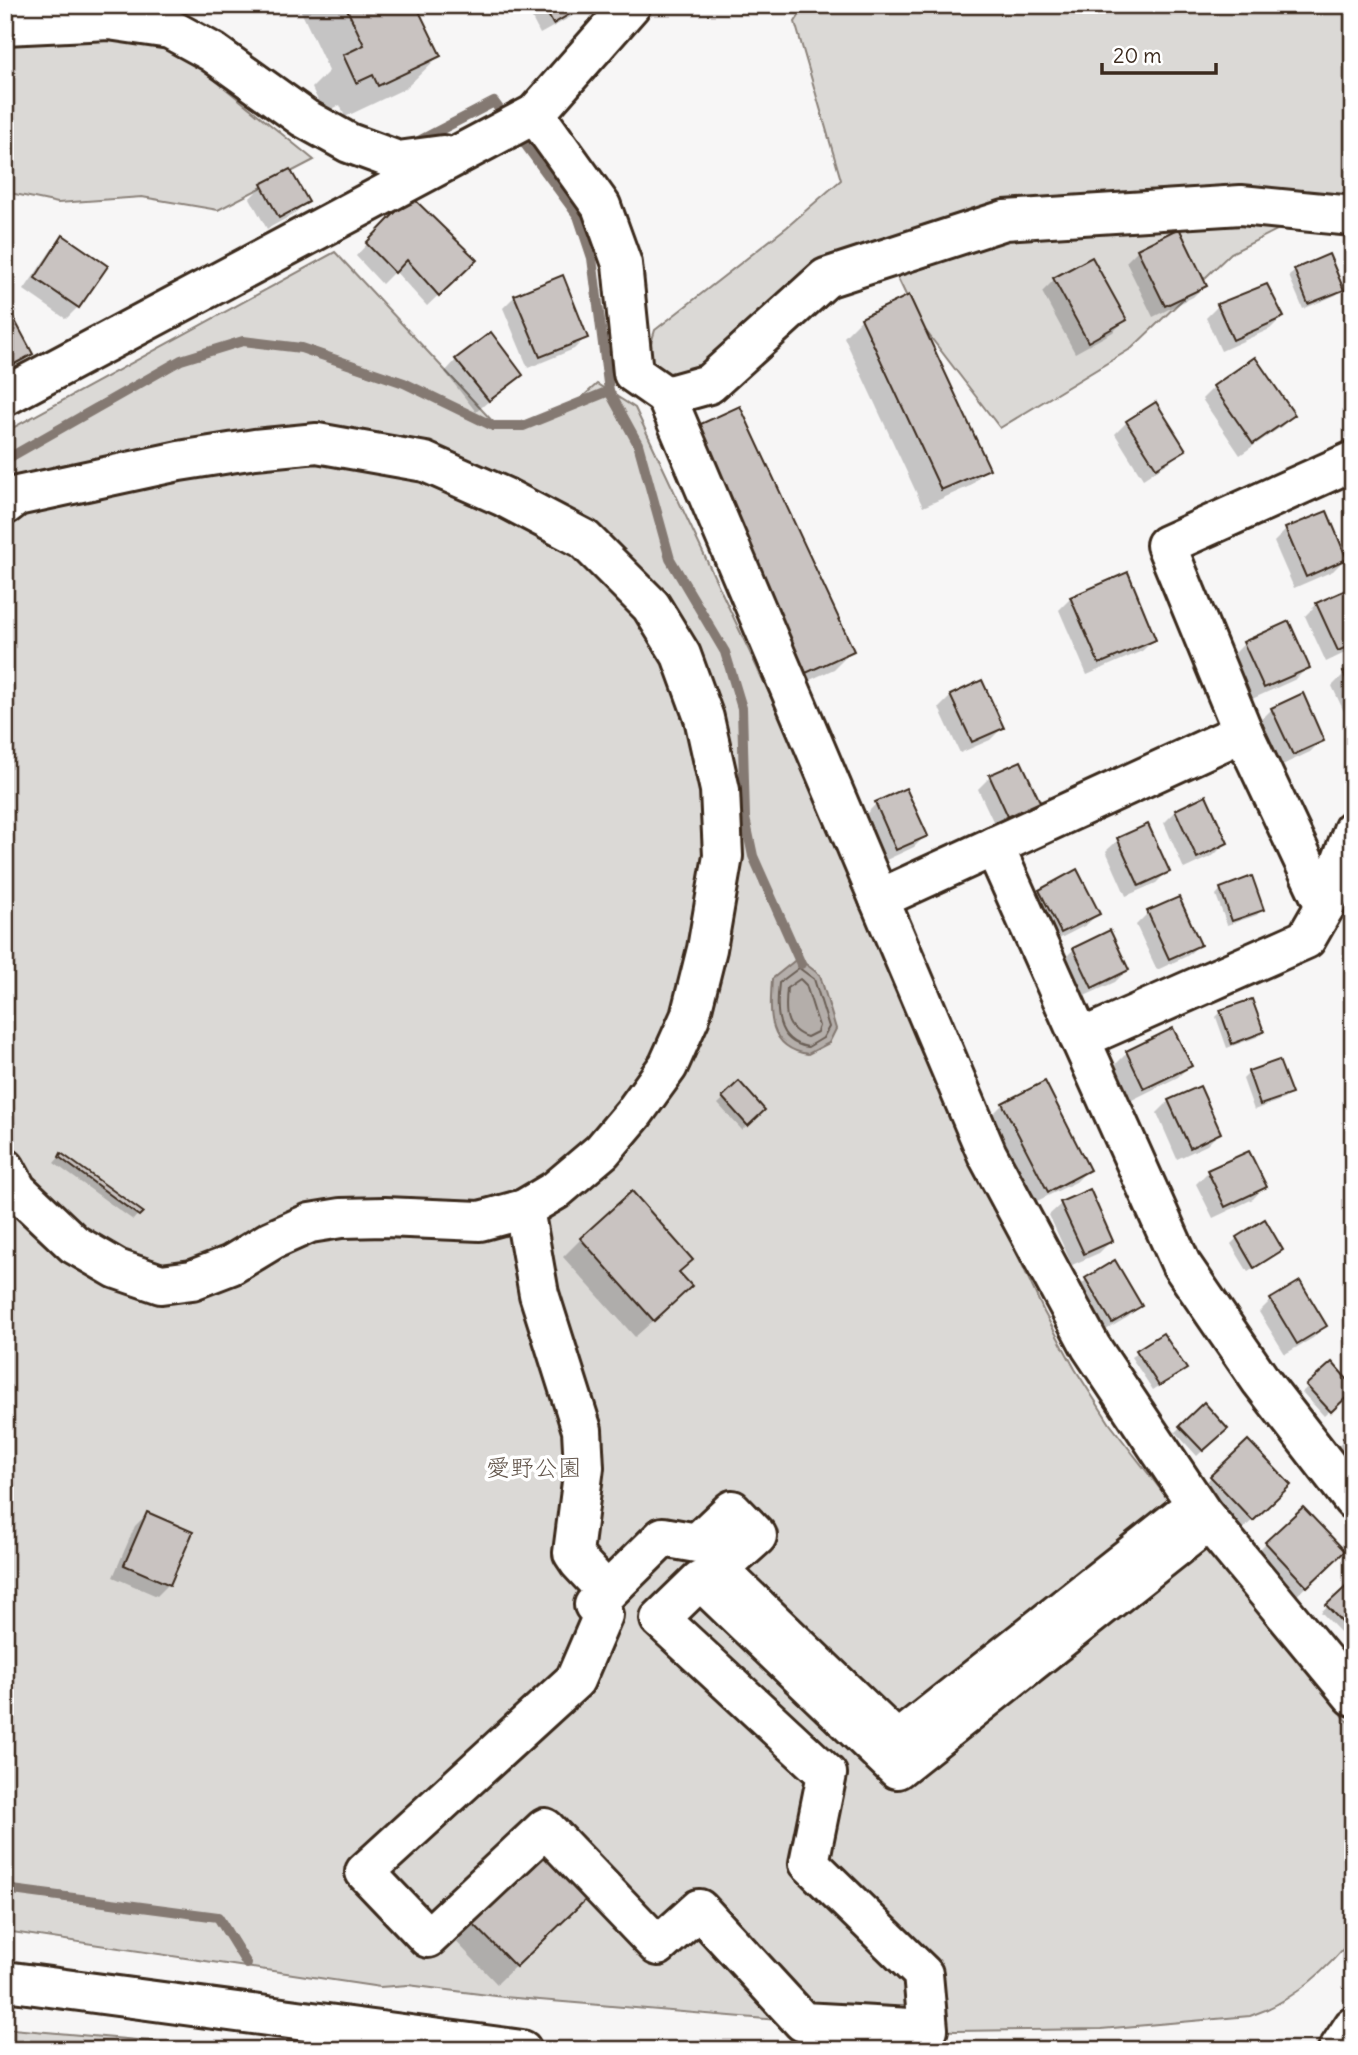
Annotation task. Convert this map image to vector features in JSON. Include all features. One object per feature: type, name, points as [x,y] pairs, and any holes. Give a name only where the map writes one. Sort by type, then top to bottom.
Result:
[{"type":"street","points":[[5,396],[535,114],[631,5]]},
{"type":"street","points":[[5,25],[109,20],[170,29],[212,52],[304,118],[349,143],[398,162],[462,153]]},
{"type":"street","points":[[535,114],[601,206],[622,264],[633,373],[666,396],[987,1154],[1091,1347],[1202,1513],[1353,1696]]},
{"type":"street","points":[[666,396],[709,384],[826,278],[1005,220],[1241,205],[1353,215]]},
{"type":"street","points":[[5,505],[17,496],[179,461],[317,443],[425,462],[504,497],[584,539],[651,606],[681,655],[705,718],[720,790],[723,856],[707,949],[690,1017],[668,1066],[602,1151],[556,1190],[524,1209],[480,1221],[385,1217],[341,1218],[310,1223],[272,1240],[231,1265],[192,1280],[161,1284],[117,1269],[74,1244],[17,1190],[5,1168]]},
{"type":"street","points":[[1325,906],[1243,732],[1166,545],[1353,461]]},
{"type":"street","points":[[879,899],[1243,732]]},
{"type":"street","points":[[1080,1039],[1306,939],[1325,906],[1353,830]]},
{"type":"street","points":[[994,846],[1181,1264],[1261,1381],[1353,1500]]},
{"type":"street","points":[[524,1209],[539,1294],[582,1430],[584,1467],[573,1553],[607,1592]]},
{"type":"street","points":[[732,1510],[757,1536],[719,1570],[897,1741],[1181,1516],[1194,1533],[898,1769],[700,1580],[660,1619],[827,1774],[809,1863],[923,1974],[928,2029],[803,2022],[699,1909],[658,1946],[545,1828],[428,1938],[365,1872],[575,1680],[604,1615],[594,1605],[607,1592],[663,1537],[697,1543],[732,1510]]},
{"type":"street","points":[[5,1981],[522,2050]]},
{"type":"street","points":[[1338,2050],[1353,2027]]},
{"type":"green space","points":[[84,5],[189,59],[314,160],[218,210],[142,197],[58,203],[5,192],[5,8]]},
{"type":"green space","points":[[806,5],[1353,5],[1353,192],[1231,253],[1132,348],[1000,428],[919,322],[881,243],[711,363],[665,381],[646,360],[655,330],[787,227],[841,180],[795,22]]},
{"type":"green space","name":"愛野公園","points":[[335,252],[495,424],[534,422],[579,400],[597,384],[635,408],[785,727],[988,1191],[1044,1312],[1075,1369],[1110,1424],[1181,1516],[1353,1728],[1353,1937],[1320,1973],[1280,2003],[1250,2016],[1101,2029],[955,2031],[803,2022],[504,1997],[408,1985],[380,1987],[5,1931],[5,432]]},
{"type":"green space","points":[[5,2029],[12,2029],[251,2050],[5,2050]]},
{"type":"water","points":[[798,958],[820,975],[836,1029],[829,1043],[808,1054],[784,1044],[778,1036],[771,1015],[772,979]]},
{"type":"building","points":[[345,5],[416,5],[441,56],[378,86],[373,75],[356,83],[343,55],[364,45]]},
{"type":"building","points":[[543,5],[585,5],[553,24]]},
{"type":"building","points":[[290,169],[309,202],[279,218],[261,184]]},
{"type":"building","points":[[411,196],[477,260],[439,296],[407,260],[395,273],[366,243]]},
{"type":"building","points":[[1179,228],[1207,286],[1165,306],[1137,249]]},
{"type":"building","points":[[63,235],[108,266],[79,308],[35,278]]},
{"type":"building","points":[[1329,254],[1344,290],[1308,304],[1294,269]]},
{"type":"building","points":[[1092,257],[1127,320],[1088,342],[1053,278]]},
{"type":"building","points":[[563,275],[588,338],[540,357],[514,295]]},
{"type":"building","points":[[1267,284],[1284,317],[1233,340],[1217,304]]},
{"type":"building","points":[[909,295],[990,469],[941,490],[861,318]]},
{"type":"building","points":[[5,305],[33,354],[5,369]]},
{"type":"building","points":[[491,332],[523,375],[489,401],[455,359]]},
{"type":"building","points":[[1255,357],[1295,415],[1253,444],[1213,386]]},
{"type":"building","points":[[1156,402],[1186,450],[1156,468],[1126,421]]},
{"type":"building","points":[[740,406],[854,651],[806,673],[692,428]]},
{"type":"building","points":[[1327,511],[1347,559],[1306,577],[1285,528]]},
{"type":"building","points":[[1128,572],[1156,640],[1099,664],[1070,597]]},
{"type":"building","points":[[1348,589],[1353,599],[1353,644],[1338,651],[1316,603]]},
{"type":"building","points":[[1289,621],[1310,668],[1264,688],[1243,642]]},
{"type":"building","points":[[1353,668],[1353,694],[1343,672]]},
{"type":"building","points":[[982,680],[1004,728],[972,742],[950,695]]},
{"type":"building","points":[[1303,693],[1324,741],[1293,755],[1271,708]]},
{"type":"building","points":[[1021,761],[1043,808],[1011,823],[989,775]]},
{"type":"building","points":[[906,788],[928,836],[896,850],[875,802]]},
{"type":"building","points":[[1206,795],[1228,843],[1197,858],[1175,810]]},
{"type":"building","points":[[1148,824],[1170,872],[1139,886],[1117,838]]},
{"type":"building","points":[[1077,869],[1100,914],[1061,933],[1039,890]]},
{"type":"building","points":[[1252,876],[1264,910],[1232,921],[1220,888]]},
{"type":"building","points":[[1179,897],[1201,945],[1169,959],[1147,911]]},
{"type":"building","points":[[1110,930],[1129,970],[1092,988],[1073,948]]},
{"type":"building","points":[[1252,999],[1264,1032],[1232,1044],[1220,1010]]},
{"type":"building","points":[[1173,1028],[1192,1066],[1144,1089],[1126,1051]]},
{"type":"building","points":[[1279,1060],[1292,1094],[1260,1105],[1248,1071]]},
{"type":"building","points":[[739,1081],[765,1110],[748,1126],[722,1097]]},
{"type":"building","points":[[1045,1081],[1090,1170],[1048,1192],[1002,1103]]},
{"type":"building","points":[[1200,1086],[1221,1133],[1190,1148],[1168,1100]]},
{"type":"building","points":[[1249,1151],[1267,1187],[1225,1207],[1207,1170]]},
{"type":"building","points":[[61,1153],[143,1212],[139,1216],[59,1157]]},
{"type":"building","points":[[1090,1189],[1113,1241],[1084,1254],[1060,1202]]},
{"type":"building","points":[[632,1191],[693,1260],[679,1272],[692,1286],[654,1321],[580,1238]]},
{"type":"building","points":[[1265,1219],[1283,1250],[1254,1268],[1236,1237]]},
{"type":"building","points":[[1115,1260],[1142,1306],[1112,1323],[1085,1278]]},
{"type":"building","points":[[1300,1281],[1327,1326],[1297,1344],[1270,1299]]},
{"type":"building","points":[[1163,1333],[1187,1369],[1159,1386],[1136,1350]]},
{"type":"building","points":[[1332,1362],[1353,1386],[1353,1391],[1331,1412],[1306,1385]]},
{"type":"building","points":[[1204,1402],[1228,1429],[1203,1451],[1179,1426]]},
{"type":"building","points":[[1353,1430],[1353,1451],[1343,1438]]},
{"type":"building","points":[[1248,1440],[1291,1485],[1253,1521],[1210,1476]]},
{"type":"building","points":[[1303,1507],[1345,1551],[1307,1587],[1265,1542]]},
{"type":"building","points":[[147,1512],[193,1532],[170,1585],[124,1565]]},
{"type":"building","points":[[1351,1582],[1353,1629],[1350,1631],[1326,1605]]},
{"type":"building","points":[[545,1828],[600,1886],[516,1967],[460,1910]]},
{"type":"waterway","points":[[162,5],[181,16]]},
{"type":"waterway","points":[[413,144],[494,102],[578,216],[592,258],[609,391],[638,444],[670,559],[725,652],[742,708],[745,818],[753,856],[801,964]]},
{"type":"waterway","points":[[5,460],[181,360],[243,341],[301,348],[404,383],[493,426],[523,426],[609,391]]},
{"type":"waterway","points":[[5,1889],[218,1917],[247,1964]]},
{"type":"waterway","points":[[297,2034],[321,2050]]}]
